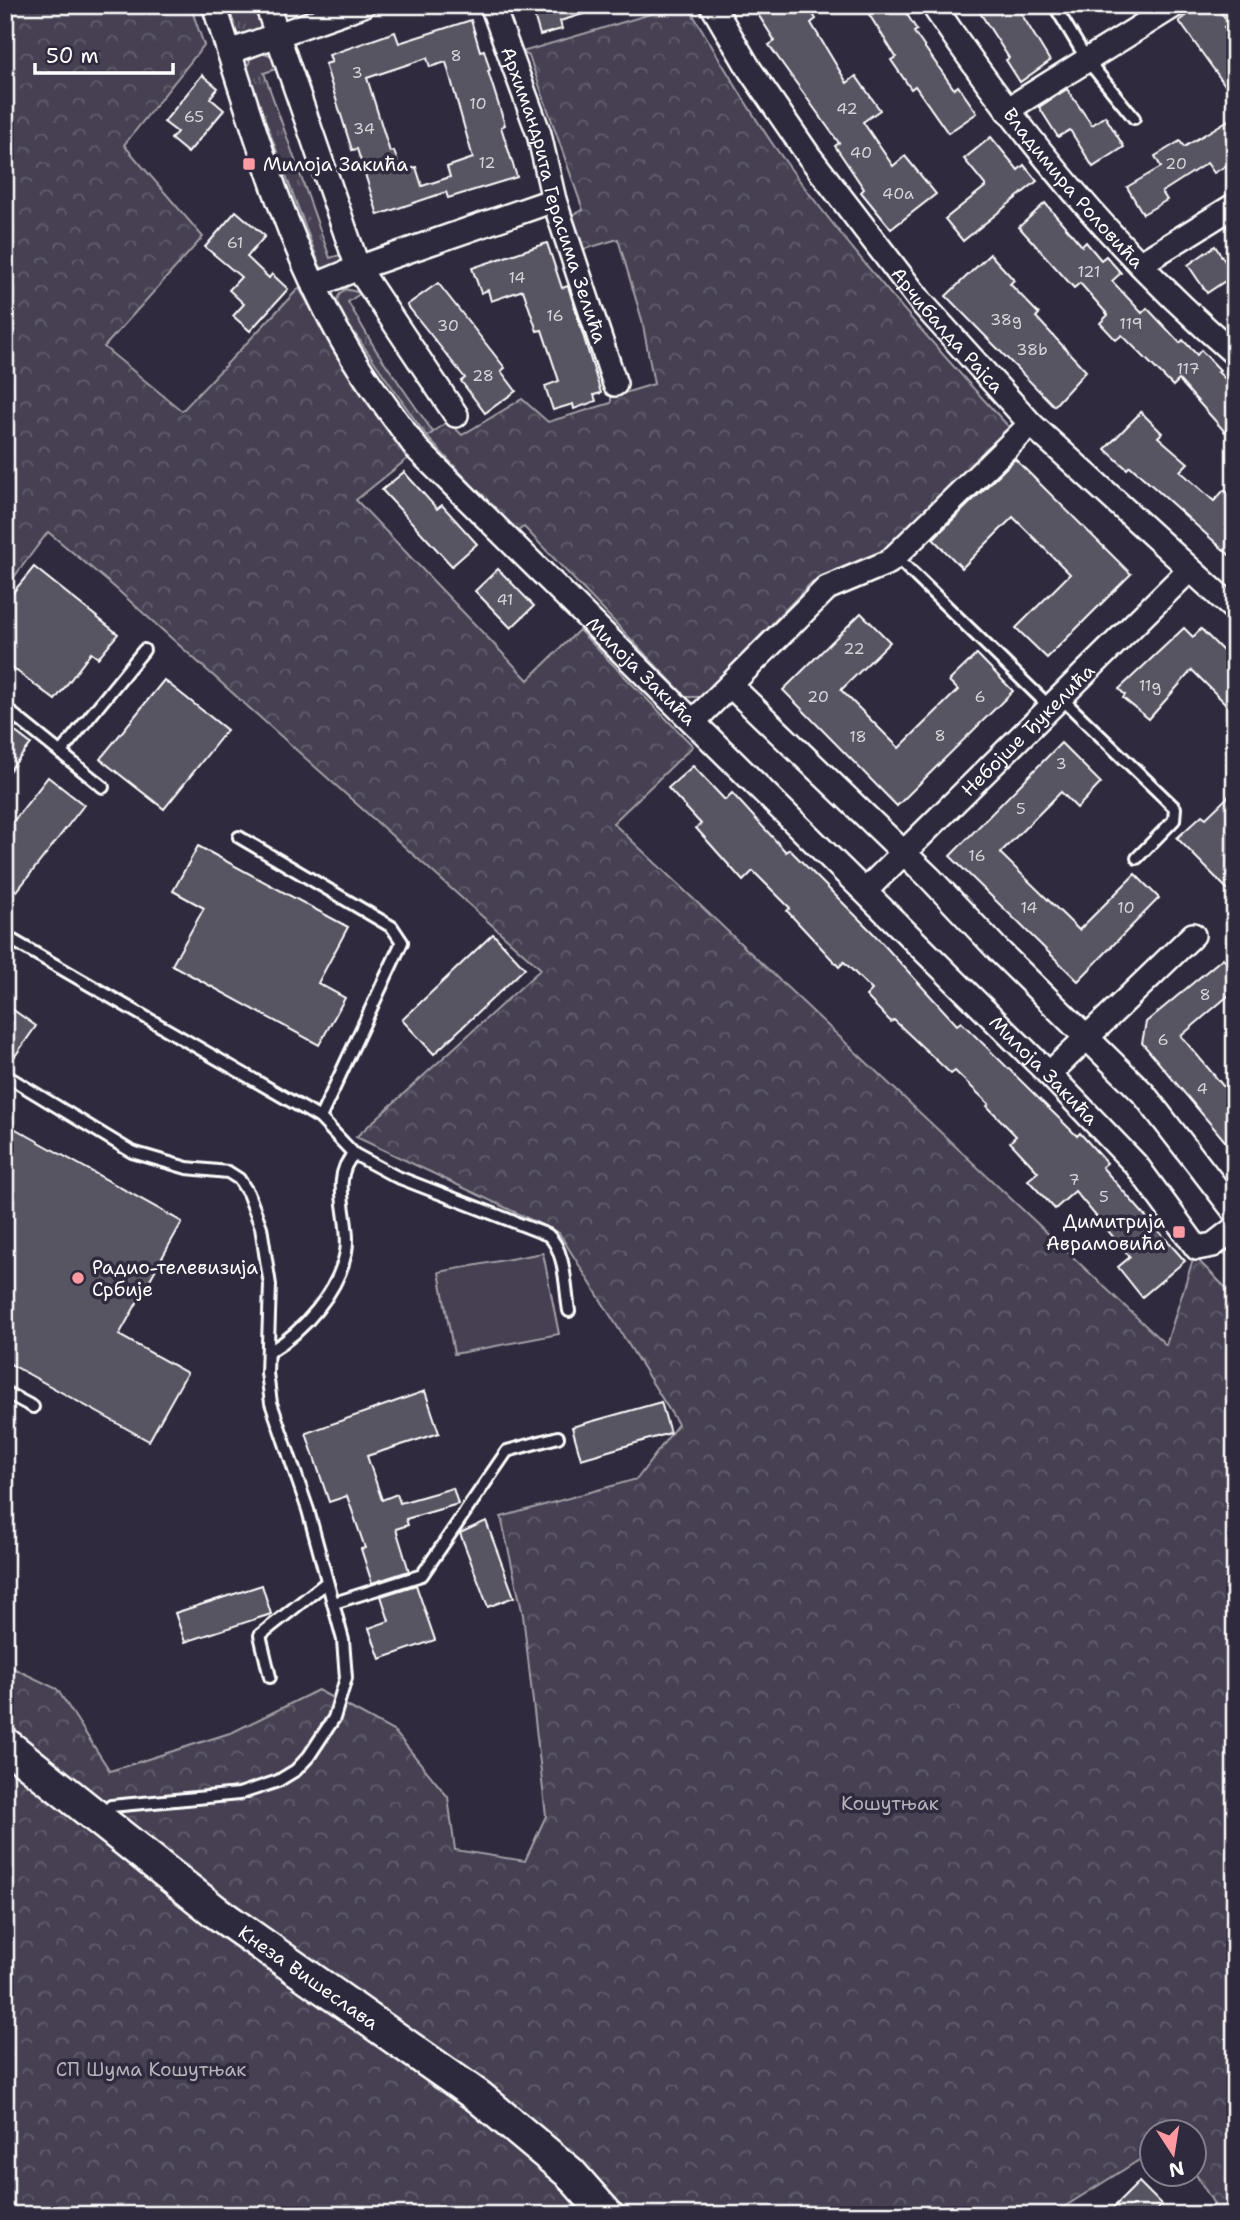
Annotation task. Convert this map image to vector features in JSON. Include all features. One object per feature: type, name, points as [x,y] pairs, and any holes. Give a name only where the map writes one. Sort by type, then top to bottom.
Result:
[{"type":"main road","name":"Кнеза Вишеслава","points":[[5,1744],[216,1912],[479,2097],[570,2173],[607,2215]]},
{"type":"street","name":"Милоја Закића","points":[[214,5],[266,163],[314,286],[369,382],[417,449],[1049,1074],[1137,1166],[1200,1250],[1213,1245],[1235,1228]]},
{"type":"street","points":[[267,5],[358,268],[456,415]]},
{"type":"street","points":[[229,52],[362,5]]},
{"type":"street","name":"Архимандрита Герасима Зелића","points":[[492,5],[539,134],[554,200],[615,384]]},
{"type":"street","name":"Арчибалда Рајса","points":[[712,5],[750,70],[846,206],[921,302],[1031,424],[1235,610]]},
{"type":"street","name":"Владимира Роловића","points":[[933,5],[1007,110],[1074,194],[1140,264],[1235,354]]},
{"type":"street","points":[[1007,110],[1175,5]]},
{"type":"street","points":[[314,286],[358,268],[554,200]]},
{"type":"street","points":[[1140,264],[1235,205]]},
{"type":"street","points":[[694,721],[827,588],[881,567],[896,556],[1031,424]]},
{"type":"street","name":"Небојше Ђукелића","points":[[865,891],[1189,569]]},
{"type":"street","points":[[730,685],[904,853],[1143,1093],[1235,1212]]},
{"type":"street","points":[[1049,1074],[1193,935]]},
{"type":"lane","points":[[1054,5],[1087,60],[1134,118]]},
{"type":"lane","points":[[896,556],[1175,808],[1174,820],[1137,858]]},
{"type":"lane","points":[[61,752],[144,650]]},
{"type":"lane","points":[[5,708],[103,787]]},
{"type":"lane","points":[[239,837],[392,927],[402,942],[320,1118]]},
{"type":"lane","points":[[5,936],[320,1118],[354,1154],[395,1176],[548,1235],[556,1242],[559,1252],[569,1311]]},
{"type":"lane","points":[[5,1075],[132,1152],[187,1168],[221,1170],[239,1179],[255,1208],[267,1258],[271,1309],[268,1386],[271,1403],[308,1510],[343,1640],[346,1678],[334,1718],[309,1756],[296,1770],[278,1781],[239,1794],[111,1807],[100,1818]]},
{"type":"lane","points":[[269,1352],[297,1332],[308,1320],[325,1297],[343,1262],[347,1239],[342,1177],[344,1166],[354,1154]]},
{"type":"lane","points":[[5,1392],[33,1407]]},
{"type":"lane","points":[[334,1603],[422,1575],[507,1451],[558,1437]]},
{"type":"lane","points":[[270,1677],[260,1635],[327,1582]]},
{"type":"green space","name":"Кошутњак","points":[[5,5],[190,5],[204,45],[124,145],[203,237],[104,347],[182,411],[299,288],[348,372],[412,455],[356,500],[528,680],[579,630],[693,746],[613,823],[1166,1345],[1194,1256],[1235,1297],[1235,2215],[1203,2215],[1214,2204],[1204,2188],[1208,2188],[1208,2118],[1138,2118],[1138,2161],[1051,2215],[5,2215],[5,1664],[57,1689],[110,1771],[233,1732],[318,1690],[395,1732],[448,1797],[455,1850],[525,1861],[546,1816],[523,1615],[501,1517],[637,1479],[678,1424],[559,1233],[356,1137],[541,969],[112,585],[48,532],[5,589]]},
{"type":"green space","points":[[225,5],[240,5],[243,11],[257,8],[263,23],[262,29],[245,38],[240,36],[232,25]]},
{"type":"green space","points":[[687,5],[774,146],[829,220],[917,326],[1010,428],[886,554],[811,583],[701,697],[686,697],[524,527],[516,532],[427,437],[448,421],[462,435],[522,399],[548,422],[611,403],[611,397],[654,384],[642,320],[618,239],[578,251],[567,217],[583,210],[529,56],[522,52]]},
{"type":"green space","points":[[264,53],[273,56],[279,68],[264,73],[330,258],[343,254],[346,263],[325,270],[320,266],[247,72],[250,59]]},
{"type":"green space","points":[[345,289],[361,293],[348,302],[376,350],[433,432],[427,437],[339,311],[338,299]]},
{"type":"green space","points":[[543,1253],[559,1334],[454,1354],[439,1272]]},
{"type":"building","points":[[531,5],[600,5],[600,9],[560,21],[562,29],[540,35]]},
{"type":"building","points":[[752,5],[807,5],[816,19],[811,23],[847,83],[856,76],[880,110],[863,122],[893,166],[905,156],[936,194],[891,229],[861,192],[864,189],[835,146],[839,143],[769,45],[775,41]]},
{"type":"building","points":[[863,5],[901,5],[917,30],[914,32],[954,89],[958,86],[977,113],[948,133],[915,86],[911,89],[891,60],[896,57]]},
{"type":"building","points":[[975,5],[1016,5],[1050,61],[1020,82],[1006,60],[1009,58]]},
{"type":"building","points":[[1200,5],[1215,5],[1229,23],[1224,27],[1235,42],[1235,99],[1179,21]]},
{"type":"building","points":[[471,20],[480,51],[484,50],[490,70],[488,71],[505,125],[501,127],[517,177],[448,198],[446,192],[378,215],[357,149],[352,150],[325,64],[332,62],[329,55],[395,32],[399,43]],"holes":[[[427,58],[430,67],[446,62],[473,158],[447,167],[450,177],[422,186],[416,167],[401,172],[394,151],[390,152],[367,78]]]},
{"type":"building","points":[[202,75],[218,88],[210,98],[224,110],[188,153],[171,139],[177,132],[164,122]]},
{"type":"building","points":[[1067,89],[1092,125],[1105,116],[1124,147],[1093,167],[1070,130],[1058,137],[1039,107]]},
{"type":"building","points":[[1235,116],[1235,160],[1214,173],[1207,163],[1162,192],[1167,200],[1143,214],[1127,187],[1161,167],[1155,156],[1180,141],[1184,147]]},
{"type":"building","points":[[991,137],[1018,170],[1024,165],[1037,181],[963,241],[945,219],[986,186],[964,159]]},
{"type":"building","points":[[1045,203],[1082,246],[1086,242],[1101,260],[1106,256],[1121,273],[1112,281],[1142,313],[1147,308],[1180,343],[1183,340],[1197,355],[1201,350],[1235,388],[1235,422],[1225,432],[1179,380],[1173,386],[1122,335],[1116,340],[1100,323],[1108,315],[1080,283],[1074,288],[1019,227]]},
{"type":"building","points":[[236,211],[265,236],[247,257],[269,278],[272,274],[288,289],[250,331],[233,316],[244,304],[229,290],[241,277],[205,247]]},
{"type":"building","points":[[547,243],[562,288],[568,286],[601,393],[594,395],[596,401],[574,409],[573,404],[553,410],[545,386],[559,381],[542,330],[537,331],[523,290],[491,301],[488,290],[481,293],[472,268]]},
{"type":"building","points":[[1215,246],[1234,275],[1207,293],[1188,265]]},
{"type":"building","points":[[990,254],[1014,280],[1010,284],[1039,314],[1036,317],[1086,371],[1054,406],[946,296]]},
{"type":"building","points":[[438,283],[505,368],[501,371],[516,391],[485,413],[461,381],[465,378],[407,305]]},
{"type":"building","points":[[1141,412],[1162,433],[1158,437],[1188,463],[1180,471],[1214,501],[1224,490],[1235,498],[1235,560],[1130,466],[1127,469],[1105,449]]},
{"type":"building","points":[[1015,459],[1131,574],[1047,658],[1016,628],[1070,574],[1013,517],[962,568],[933,539]]},
{"type":"building","points":[[404,472],[437,509],[442,505],[477,544],[452,566],[382,490]]},
{"type":"building","points":[[34,567],[118,634],[98,658],[91,653],[55,700],[5,662],[5,602]]},
{"type":"building","points":[[498,569],[534,606],[511,628],[475,591]]},
{"type":"building","points":[[861,613],[890,642],[841,690],[899,748],[958,690],[949,681],[977,654],[1013,691],[897,806],[783,690]]},
{"type":"building","points":[[1184,628],[1193,637],[1201,629],[1235,663],[1235,713],[1192,670],[1149,719],[1123,698],[1125,695],[1119,689]]},
{"type":"building","points":[[164,680],[227,730],[164,809],[100,759]]},
{"type":"building","points":[[5,724],[31,744],[5,776]]},
{"type":"building","points":[[1061,743],[1101,783],[1077,808],[1061,792],[1000,853],[1079,930],[1135,874],[1159,898],[1078,981],[950,856]]},
{"type":"building","points":[[693,766],[725,800],[732,793],[786,852],[789,849],[873,933],[957,1025],[961,1022],[1077,1136],[1080,1133],[1107,1163],[1102,1167],[1185,1261],[1142,1297],[1118,1267],[1130,1257],[1075,1191],[1055,1209],[1028,1180],[1038,1172],[1010,1142],[1016,1136],[987,1106],[989,1104],[955,1071],[951,1074],[894,1020],[891,1022],[866,996],[872,990],[844,962],[839,967],[787,911],[790,908],[753,871],[743,881],[696,828],[701,824],[668,788]]},
{"type":"building","points":[[48,777],[84,805],[17,891],[5,882],[5,832]]},
{"type":"building","points":[[1235,790],[1235,897],[1177,838],[1202,815],[1206,818]]},
{"type":"building","points":[[198,846],[348,927],[318,983],[345,998],[319,1045],[172,965],[204,908],[173,891]]},
{"type":"building","points":[[493,934],[525,968],[434,1054],[402,1020]]},
{"type":"building","points":[[1223,958],[1235,973],[1235,990],[1181,1036],[1235,1100],[1235,1153],[1142,1043],[1146,1022]]},
{"type":"building","points":[[5,1004],[36,1026],[15,1056],[5,1049]]},
{"type":"building","name":"Радио-телевизија Србије","points":[[5,1123],[182,1222],[119,1335],[187,1373],[149,1441],[5,1361]]},
{"type":"building","points":[[425,1391],[439,1433],[367,1456],[382,1500],[397,1494],[400,1503],[453,1488],[458,1504],[406,1519],[408,1525],[396,1529],[409,1571],[372,1583],[361,1549],[365,1548],[347,1496],[329,1502],[306,1433]]},
{"type":"building","points":[[661,1402],[670,1433],[581,1459],[572,1427]]},
{"type":"building","points":[[486,1521],[514,1597],[488,1607],[460,1533]]},
{"type":"building","points":[[262,1585],[271,1614],[185,1642],[175,1613]]},
{"type":"building","points":[[416,1585],[435,1640],[380,1659],[369,1628],[389,1621],[381,1596]]},
{"type":"building","points":[[1138,2183],[1138,2188],[1145,2188],[1162,2205],[1152,2215],[1106,2215]]},
{"type":"place","name":"Милоја Закића","points":[[249,164]]},
{"type":"place","name":"Димитрија Аврамовића","points":[[1179,1232]]},
{"type":"place","name":"Радио-телевизија Србије","points":[[78,1278]]},
{"type":"park label","name":"СП Шума Кошутњак","points":[[151,2069]]}]
